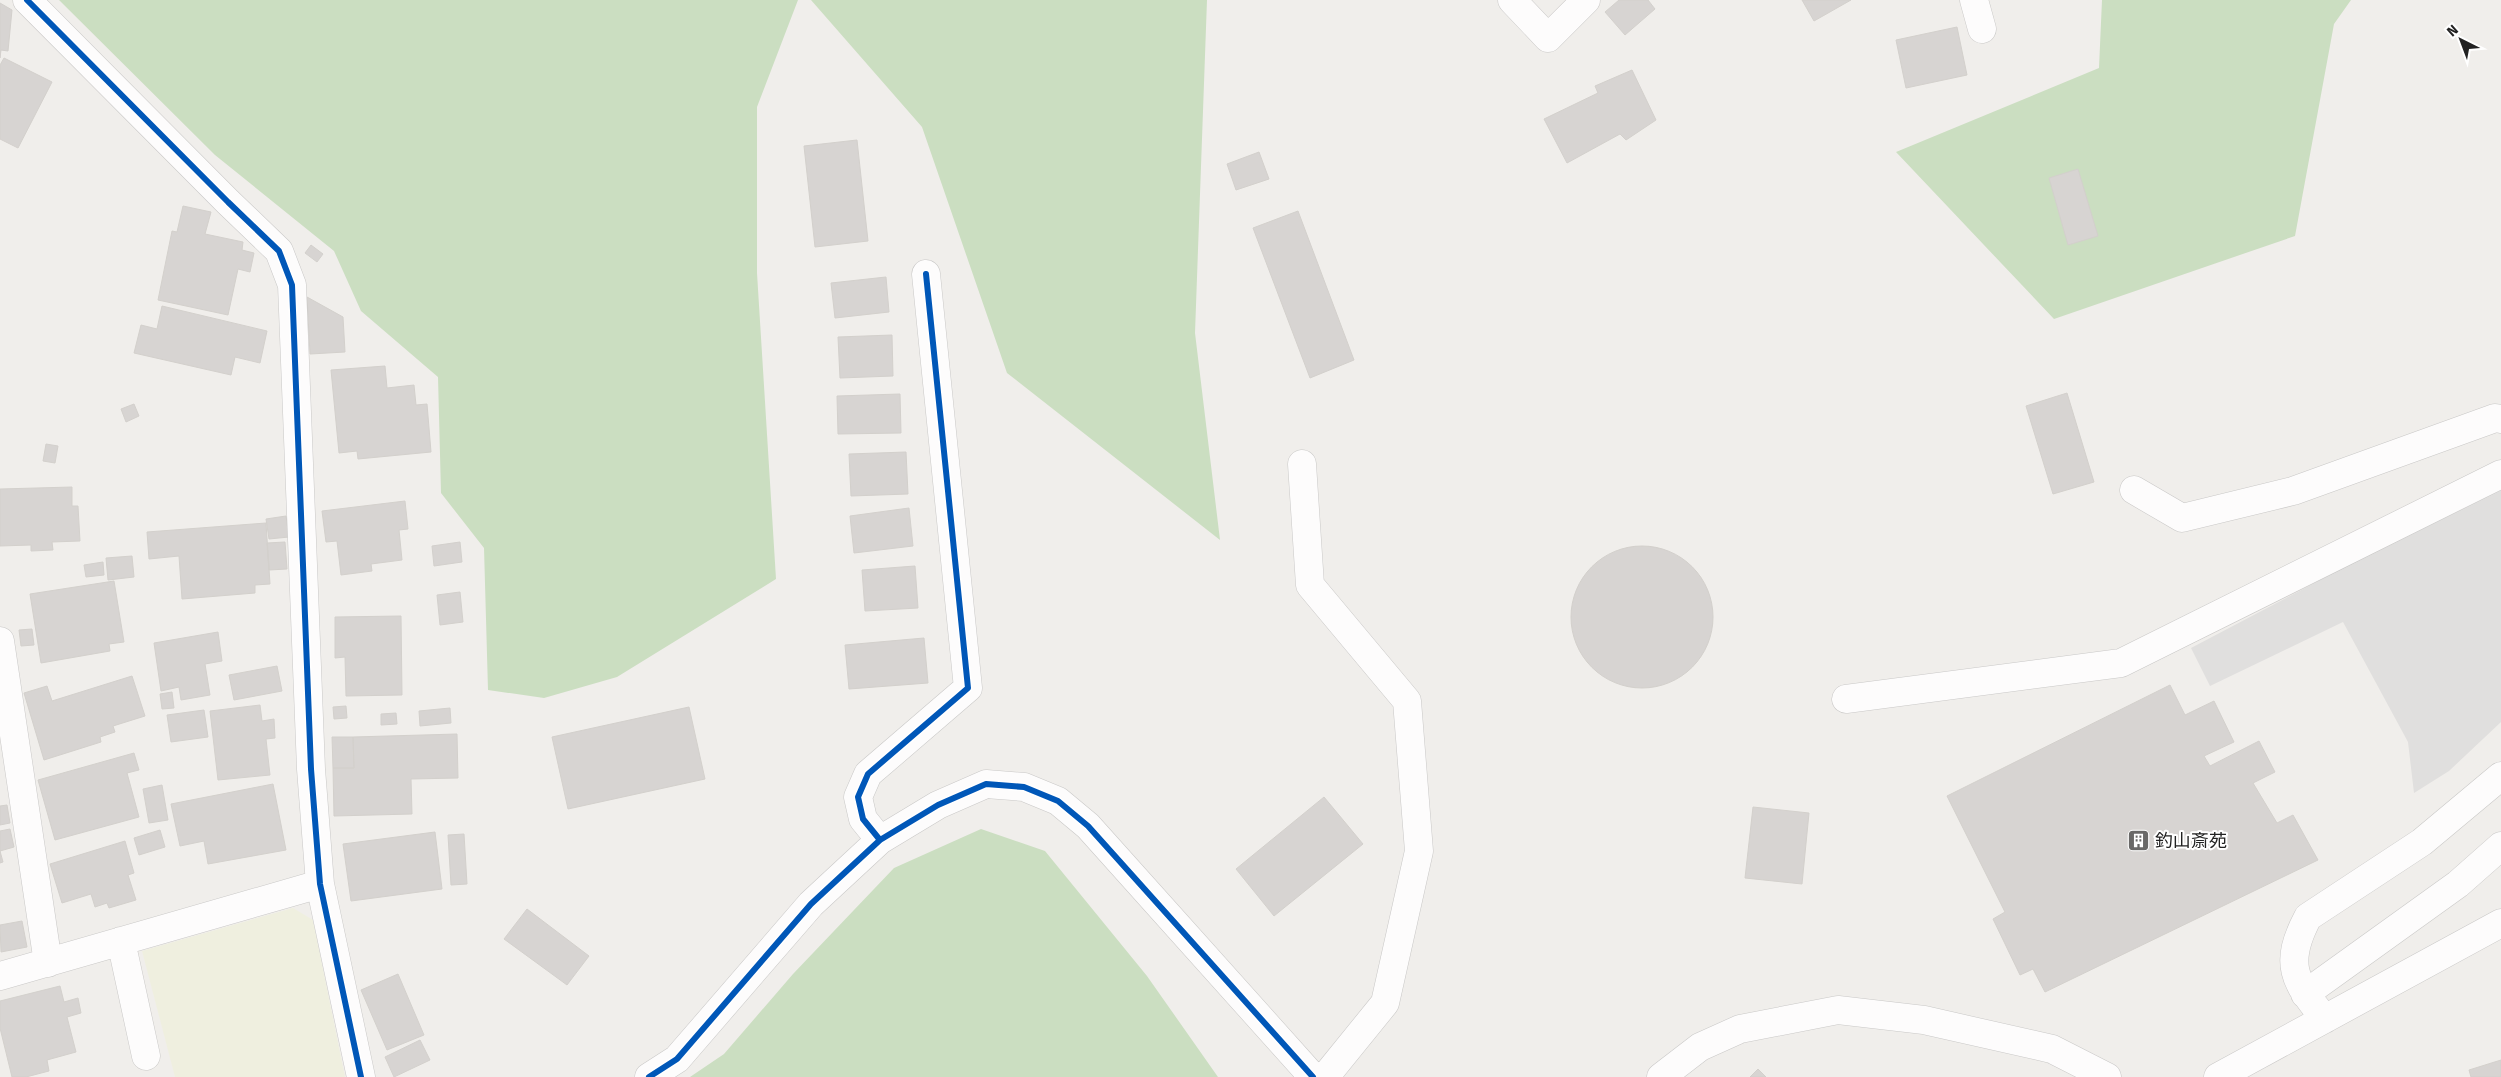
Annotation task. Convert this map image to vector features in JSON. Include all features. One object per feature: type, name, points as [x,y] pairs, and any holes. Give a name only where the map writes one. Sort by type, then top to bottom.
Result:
[{"type":"street","points":[[27,0],[279,251],[292,285],[311,769],[320,884],[361,1077]]},
{"type":"street","points":[[1512,0],[1548,38],[1586,0]]},
{"type":"street","points":[[1974,0],[1982,30]]},
{"type":"street","points":[[880,840],[863,819],[858,797],[868,774],[968,688],[926,274]]},
{"type":"street","points":[[2134,490],[2182,518],[2292,491],[2495,418],[2501,418]]},
{"type":"street","points":[[1302,464],[1310,585],[1407,701],[1419,851],[1386,1003],[1325,1077]]},
{"type":"street","points":[[1846,699],[2120,663],[2501,474]]},
{"type":"street","points":[[0,641],[48,963]]},
{"type":"street","points":[[2325,1019],[2306,994],[2293,964],[2299,934],[2308,917],[2422,842],[2467,807],[2501,776]]},
{"type":"street","points":[[648,1077],[677,1058],[811,904],[880,840],[938,805],[986,784],[1024,787],[1058,801],[1088,826],[1314,1077]]},
{"type":"street","points":[[2306,994],[2458,884],[2501,846]]},
{"type":"street","points":[[0,976],[320,884]]},
{"type":"street","points":[[2218,1077],[2501,923]]},
{"type":"street","points":[[121,941],[146,1056]]},
{"type":"street","points":[[1661,1077],[1700,1047],[1740,1029],[1838,1010],[1924,1020],[2052,1050],[2107,1077]]},
{"type":"green space","points":[[59,0],[798,0],[757,107],[757,273],[776,579],[617,677],[544,698],[488,690],[484,548],[441,493],[438,377],[361,311],[334,251],[215,155]]},
{"type":"green space","points":[[811,0],[1207,0],[1195,333],[1220,540],[1007,373],[922,127]]},
{"type":"green space","points":[[2102,0],[2351,0],[2334,24],[2295,236],[2054,319],[1896,152],[2099,68]]},
{"type":"green space","points":[[981,829],[1045,851],[1147,976],[1218,1077],[690,1077],[724,1054],[793,974],[894,868]]},
{"type":"green space","points":[[293,908],[313,920],[345,1077],[175,1077],[142,951]]},
{"type":"shaded area","points":[[2501,485],[2501,722],[2449,771],[2414,793],[2408,742],[2343,622],[2210,686],[2191,648]]},
{"type":"building","points":[[1619,0],[1648,0],[1655,9],[1625,35],[1605,12]]},
{"type":"building","points":[[1802,0],[1851,0],[1814,21]]},
{"type":"building","points":[[0,3],[12,10],[8,51],[1,50],[0,58]]},
{"type":"building","points":[[1957,27],[1967,75],[1906,88],[1896,40]]},
{"type":"building","points":[[4,58],[52,82],[18,148],[0,139],[0,65]]},
{"type":"building","points":[[1632,70],[1656,120],[1626,140],[1620,134],[1567,163],[1544,119],[1598,93],[1595,86]]},
{"type":"building","points":[[857,140],[868,241],[815,247],[804,146]]},
{"type":"building","points":[[1259,152],[1269,179],[1236,190],[1227,164]]},
{"type":"building","points":[[2078,169],[2098,236],[2068,245],[2049,178]]},
{"type":"building","points":[[183,206],[211,212],[205,234],[243,242],[242,250],[254,253],[250,272],[238,269],[228,315],[158,300],[172,231],[177,232]]},
{"type":"building","points":[[1298,211],[1354,360],[1310,378],[1253,228]]},
{"type":"building","points":[[311,245],[323,254],[317,262],[305,253]]},
{"type":"building","points":[[886,277],[889,312],[835,318],[831,283]]},
{"type":"building","points":[[307,297],[343,317],[345,352],[310,354]]},
{"type":"building","points":[[162,306],[267,331],[260,363],[235,357],[231,375],[134,353],[141,325],[157,329]]},
{"type":"building","points":[[892,335],[893,376],[840,378],[838,337]]},
{"type":"building","points":[[385,366],[387,388],[414,385],[416,405],[427,404],[431,452],[358,459],[357,451],[339,453],[331,370]]},
{"type":"building","points":[[2067,393],[2094,482],[2053,494],[2026,406]]},
{"type":"building","points":[[900,394],[901,433],[838,434],[837,396]]},
{"type":"building","points":[[134,404],[139,416],[126,422],[121,409]]},
{"type":"building","points":[[46,444],[58,446],[55,463],[43,461]]},
{"type":"building","points":[[906,452],[908,494],[851,496],[849,454]]},
{"type":"building","points":[[72,487],[72,506],[78,506],[80,541],[52,542],[53,550],[31,551],[31,545],[0,546],[0,489]]},
{"type":"building","points":[[405,501],[408,529],[399,530],[402,560],[371,564],[372,571],[341,575],[337,541],[326,542],[322,511]]},
{"type":"building","points":[[909,508],[913,546],[854,553],[850,516]]},
{"type":"building","points":[[286,516],[289,537],[269,539],[266,519]]},
{"type":"building","points":[[266,523],[270,584],[255,585],[255,593],[182,599],[179,556],[149,559],[147,532]]},
{"type":"building","points":[[285,542],[287,569],[269,570],[267,543]]},
{"type":"building","points":[[460,542],[462,562],[434,566],[432,546]]},
{"type":"building","points":[[1642,546],[1656,547],[1669,551],[1682,558],[1692,567],[1701,577],[1708,590],[1712,603],[1712,631],[1708,644],[1701,657],[1692,667],[1682,676],[1669,683],[1656,687],[1642,688],[1628,687],[1615,683],[1602,676],[1592,667],[1583,657],[1576,644],[1572,631],[1571,617],[1572,603],[1576,590],[1583,577],[1592,567],[1602,558],[1615,551],[1628,547]]},
{"type":"building","points":[[132,556],[134,577],[108,580],[106,558]]},
{"type":"building","points":[[103,562],[104,575],[86,577],[84,565]]},
{"type":"building","points":[[915,566],[918,608],[865,611],[862,570]]},
{"type":"building","points":[[114,581],[124,642],[109,644],[110,651],[41,663],[30,594]]},
{"type":"building","points":[[460,592],[463,622],[440,625],[437,595]]},
{"type":"building","points":[[401,616],[402,695],[346,696],[345,657],[335,658],[335,617]]},
{"type":"building","points":[[32,629],[34,645],[21,646],[19,630]]},
{"type":"building","points":[[218,632],[222,661],[205,664],[210,695],[181,700],[179,687],[161,691],[154,643]]},
{"type":"building","points":[[924,638],[928,683],[849,689],[845,645]]},
{"type":"building","points":[[277,666],[282,691],[234,700],[229,675]]},
{"type":"building","points":[[132,676],[145,716],[113,726],[115,732],[100,737],[101,742],[44,760],[24,693],[47,686],[52,701]]},
{"type":"building","name":"釣山斎苑","points":[[2170,685],[2185,715],[2214,701],[2234,742],[2204,756],[2210,766],[2259,741],[2275,772],[2253,783],[2277,823],[2293,815],[2318,860],[2045,992],[2033,969],[2020,975],[1993,919],[2005,912],[1947,796]]},
{"type":"building","points":[[172,692],[174,708],[162,709],[160,694]]},
{"type":"building","points":[[260,705],[262,721],[274,719],[275,738],[266,739],[270,775],[218,780],[210,711]]},
{"type":"building","points":[[346,706],[347,718],[334,719],[333,707]]},
{"type":"building","points":[[689,707],[705,779],[568,809],[552,737]]},
{"type":"building","points":[[450,708],[451,723],[420,726],[419,711]]},
{"type":"building","points":[[204,710],[208,737],[171,742],[167,715]]},
{"type":"building","points":[[396,713],[397,724],[381,725],[381,714]]},
{"type":"building","points":[[457,734],[458,778],[411,779],[412,814],[334,816],[333,768],[354,768],[353,737]]},
{"type":"building","points":[[332,737],[353,737],[354,768],[333,768]]},
{"type":"building","points":[[134,753],[139,770],[127,773],[139,817],[55,840],[38,780]]},
{"type":"building","points":[[273,784],[286,850],[208,864],[204,841],[180,846],[171,804]]},
{"type":"building","points":[[162,785],[168,820],[149,823],[143,789]]},
{"type":"building","points":[[1324,797],[1363,844],[1274,916],[1236,869]]},
{"type":"building","points":[[7,805],[10,823],[0,825],[0,806]]},
{"type":"building","points":[[1753,807],[1809,813],[1802,884],[1745,878]]},
{"type":"building","points":[[10,829],[14,847],[0,851],[0,831]]},
{"type":"building","points":[[160,830],[165,847],[139,855],[134,838]]},
{"type":"building","points":[[435,832],[442,889],[351,901],[343,844]]},
{"type":"building","points":[[464,834],[467,884],[451,885],[448,835]]},
{"type":"building","points":[[125,841],[134,873],[128,875],[136,900],[109,908],[107,903],[95,907],[91,894],[62,903],[50,864]]},
{"type":"building","points":[[0,851],[3,862],[0,863]]},
{"type":"building","points":[[527,909],[589,956],[567,985],[504,939]]},
{"type":"building","points":[[22,921],[27,947],[1,952],[0,925]]},
{"type":"building","points":[[398,974],[424,1035],[387,1050],[361,990]]},
{"type":"building","points":[[60,986],[64,1002],[78,998],[81,1013],[67,1017],[76,1052],[47,1060],[49,1071],[26,1077],[12,1077],[0,1028],[0,1001]]},
{"type":"building","points":[[420,1040],[430,1060],[394,1077],[385,1057]]},
{"type":"building","points":[[2501,1060],[2501,1077],[2471,1077],[2469,1070]]},
{"type":"building","points":[[1758,1069],[1766,1077],[1750,1077]]},
{"type":"cycle path","points":[[27,0],[279,251],[292,285],[311,769],[320,884],[361,1077]]},
{"type":"cycle path","points":[[880,840],[863,819],[858,797],[868,774],[968,688],[926,274]]},
{"type":"cycle path","points":[[649,1077],[677,1059],[811,904],[880,840],[938,805],[986,784],[1024,787],[1058,801],[1088,826],[1313,1077]]},
{"type":"place","name":"釣山斎苑","points":[[2139,841]]}]
